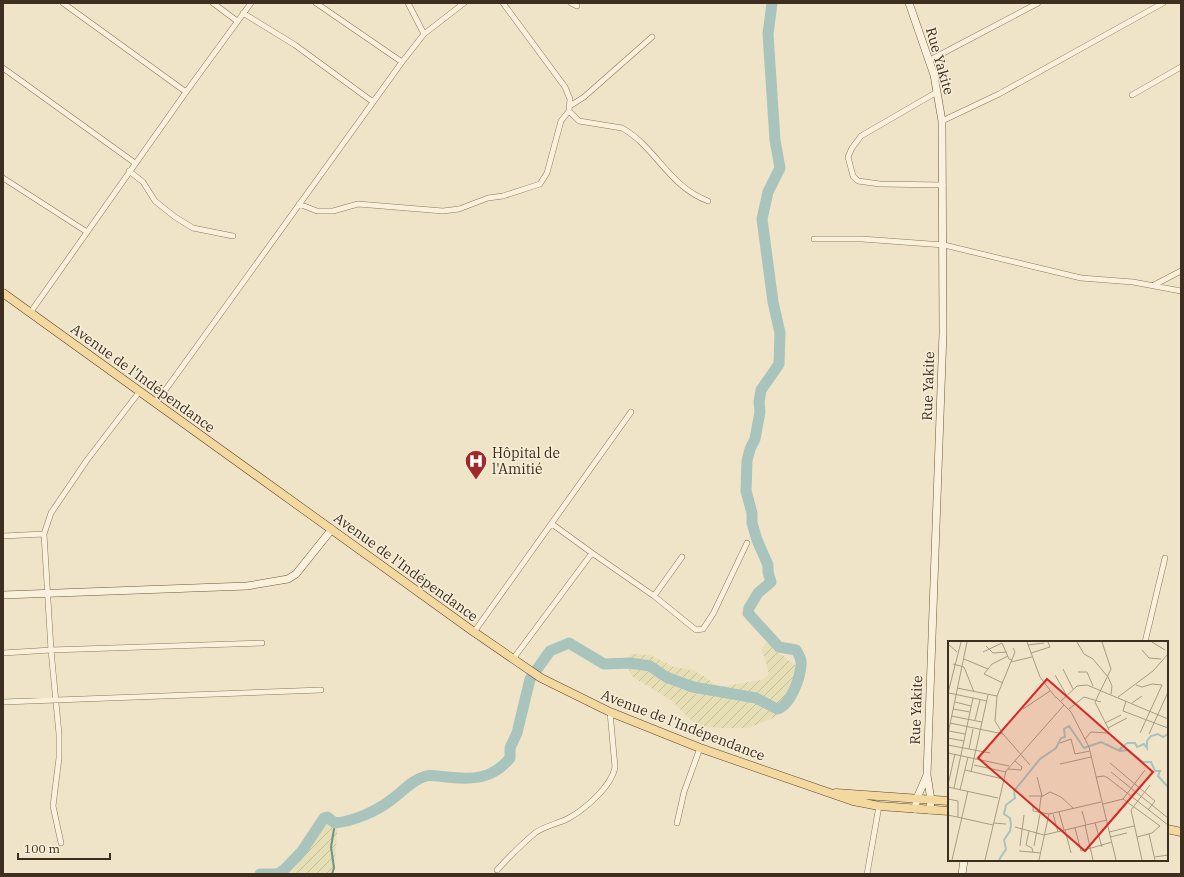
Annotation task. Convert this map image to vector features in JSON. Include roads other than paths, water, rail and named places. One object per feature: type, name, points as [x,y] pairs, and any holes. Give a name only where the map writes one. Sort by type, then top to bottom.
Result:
[{"type":"main road","name":"Rue Yakite","points":[[911,4],[930,60],[937,92],[942,121],[944,185],[943,333],[927,775],[931,800],[930,810]]},
{"type":"main road","name":"Avenue de l'Indépendance","points":[[3,293],[474,632],[541,678],[610,712],[700,748],[853,801],[879,806],[948,811]]},
{"type":"main road","points":[[3,595],[48,592],[247,586],[280,581],[296,574],[332,529]]},
{"type":"main road","name":"Rue Yakite","points":[[915,809],[916,798],[927,775]]},
{"type":"main road","name":"Avenue de l'Indépendance","points":[[831,793],[853,792],[948,801]]},
{"type":"main road","points":[[1168,829],[1181,832]]},
{"type":"main road","points":[[962,874],[964,861]]},
{"type":"street","points":[[63,3],[186,92]]},
{"type":"street","points":[[213,3],[237,21]]},
{"type":"street","points":[[30,313],[129,171],[251,3]]},
{"type":"street","points":[[316,3],[402,62]]},
{"type":"street","points":[[408,3],[424,34]]},
{"type":"street","points":[[156,403],[402,62],[424,34],[464,3]]},
{"type":"street","points":[[502,3],[565,87],[569,108],[579,121],[622,128],[628,131],[674,180],[694,196],[708,201]]},
{"type":"street","points":[[571,3],[576,6]]},
{"type":"street","points":[[930,60],[1038,3]]},
{"type":"street","points":[[942,121],[999,94],[1164,3]]},
{"type":"street","points":[[243,13],[295,44],[373,102]]},
{"type":"street","points":[[300,204],[316,211],[333,211],[358,204],[443,212],[459,209],[488,198],[503,196],[540,184],[547,173],[562,121],[569,108],[584,97],[652,37]]},
{"type":"street","points":[[1132,95],[1181,67]]},
{"type":"street","points":[[3,68],[135,163]]},
{"type":"street","points":[[937,92],[861,136],[857,140],[848,157],[853,176],[858,180],[880,184],[944,185]]},
{"type":"street","points":[[129,171],[143,182],[156,201],[174,217],[193,228],[232,236]]},
{"type":"street","points":[[3,178],[87,232]]},
{"type":"street","points":[[814,239],[862,239],[944,245],[1081,278],[1154,286],[1181,291]]},
{"type":"street","points":[[1154,286],[1181,271]]},
{"type":"street","points":[[61,843],[53,806],[59,758],[44,534],[51,513],[87,460],[140,391]]},
{"type":"street","points":[[474,632],[631,412]]},
{"type":"street","points":[[552,524],[654,596],[696,630],[702,629],[713,614],[747,543]]},
{"type":"street","points":[[3,536],[44,534]]},
{"type":"street","points":[[513,659],[592,553]]},
{"type":"street","points":[[654,596],[682,557]]},
{"type":"street","points":[[1145,641],[1164,558]]},
{"type":"street","points":[[3,653],[262,643]]},
{"type":"street","points":[[3,702],[321,690]]},
{"type":"street","points":[[497,870],[535,833],[569,818],[594,799],[609,782],[614,773],[615,767],[610,712]]},
{"type":"street","points":[[677,823],[684,792],[700,748]]},
{"type":"street","points":[[867,874],[879,806]]},
{"type":"waterway","points":[[260,874],[278,874],[285,869],[302,851],[324,818],[327,817],[335,823],[364,815],[385,804],[412,783],[426,776],[431,775],[456,778],[474,778],[497,770],[510,758],[510,748],[517,733],[530,679],[550,651],[569,643],[604,664],[630,663],[650,666],[666,677],[693,687],[756,698],[777,709],[786,703],[794,691],[801,663],[801,659],[796,650],[779,647],[748,613],[749,608],[758,593],[771,582],[768,572],[768,565],[757,540],[752,523],[752,513],[746,491],[747,461],[750,449],[755,439],[760,412],[759,402],[761,390],[779,364],[780,333],[773,302],[762,219],[768,192],[780,168],[775,140],[768,34],[772,3]]},
{"type":"waterway","points":[[332,874],[334,868],[331,847],[335,823]]},
{"type":"place","name":"Hôpital de l'Amitié","points":[[476,480]]}]
